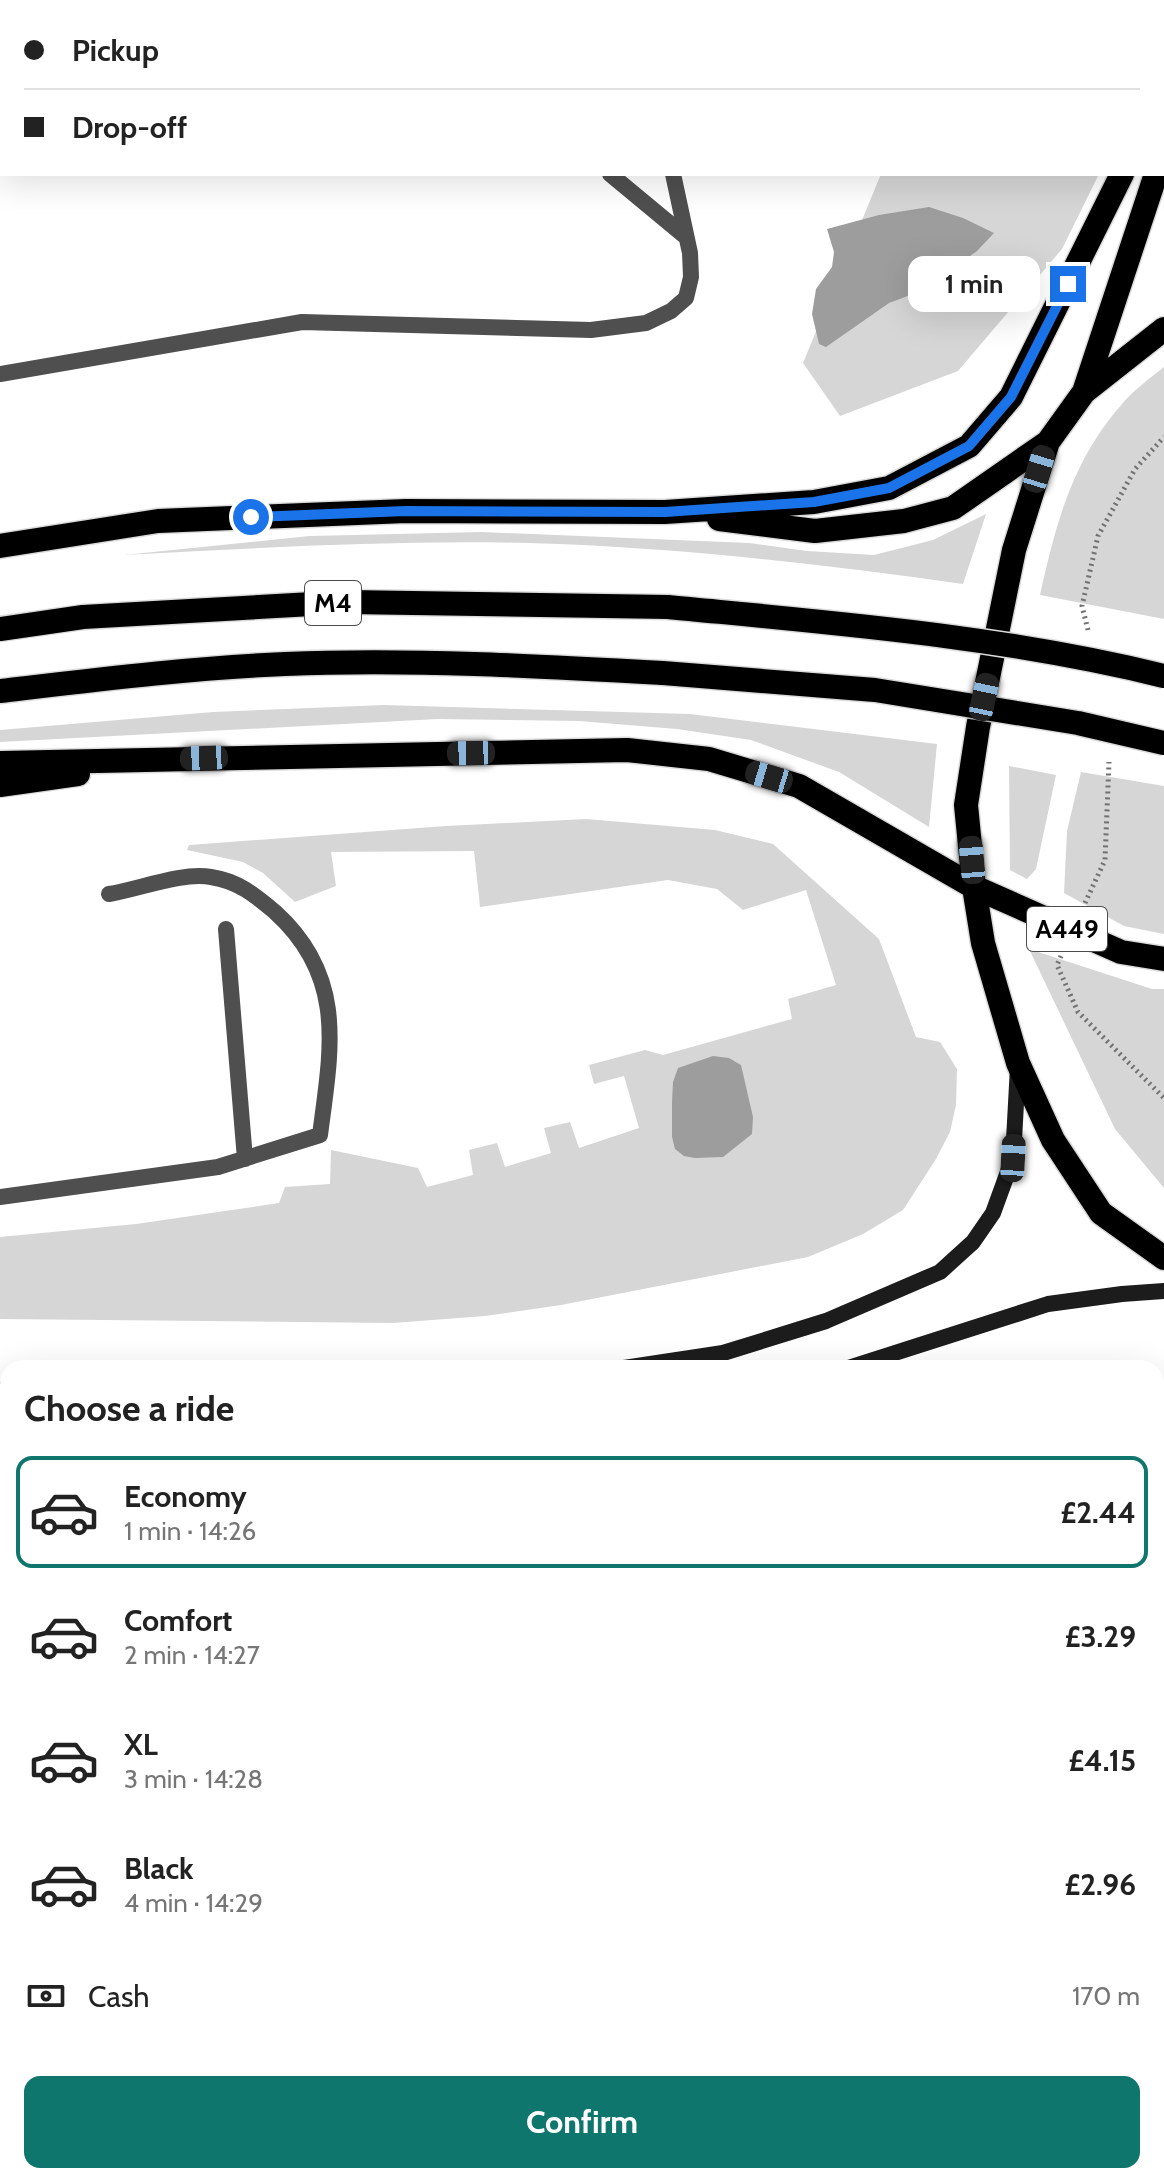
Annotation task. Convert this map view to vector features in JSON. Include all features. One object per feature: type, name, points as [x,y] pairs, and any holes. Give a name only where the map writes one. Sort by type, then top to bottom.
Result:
[{"type":"highway","points":[[0,546],[158,521],[406,511],[665,512],[814,502],[889,488],[969,446],[1011,397],[1121,176]]},
{"type":"highway","points":[[1084,392],[1155,176]]},
{"type":"highway","points":[[1164,329],[1084,392],[1048,442],[1014,550],[978,727],[966,805],[983,943],[1018,1063],[1053,1140],[1101,1213],[1164,1258]]},
{"type":"highway","points":[[665,512],[815,531],[904,521],[953,508],[1048,442]]},
{"type":"highway","name":"M4","points":[[0,629],[83,617],[348,602],[668,607],[888,628],[1109,662],[1164,676]]},
{"type":"highway","name":"M4","points":[[0,691],[100,679],[284,664],[468,662],[663,673],[875,690],[1078,723],[1164,743]]},
{"type":"highway","points":[[0,763],[627,750],[709,759],[799,786],[974,887]]},
{"type":"highway","points":[[0,785],[204,758]]},
{"type":"highway","name":"A449","points":[[974,887],[1121,952],[1164,959]]},
{"type":"main road","points":[[670,1360],[738,1348],[826,1321],[940,1272],[973,1242],[993,1213],[1013,1158],[1018,1063]]},
{"type":"main road","points":[[873,1360],[1048,1304],[1164,1291]]},
{"type":"lane","points":[[612,176],[686,237]]},
{"type":"lane","points":[[0,374],[302,322],[591,330],[646,323],[671,311],[686,298],[691,277],[673,176]]},
{"type":"lane","points":[[0,1197],[218,1167],[320,1135],[330,1043],[326,990],[317,966],[287,923],[251,891],[210,876],[190,877],[109,894]]},
{"type":"lane","points":[[226,929],[245,1159]]},
{"type":"path","points":[[1089,635],[1082,606],[1098,536],[1135,469],[1164,437]]},
{"type":"path","points":[[1109,753],[1105,860],[1057,965],[1078,1012],[1164,1098]]},
{"type":"shaded area","points":[[880,176],[1098,176],[1062,249],[958,371],[840,416],[803,363]]},
{"type":"shaded area","points":[[929,207],[963,218],[994,233],[977,251],[921,291],[889,303],[826,347],[819,344],[812,314],[816,289],[832,267],[834,252],[827,229],[879,215]]},
{"type":"shaded area","points":[[1164,367],[1164,619],[1040,595],[1060,518],[1078,470],[1105,426],[1127,399]]},
{"type":"shaded area","points":[[986,514],[963,584],[746,558],[638,548],[529,543],[377,544],[124,555],[310,536],[482,532],[749,543],[807,551],[874,555],[933,540]]},
{"type":"shaded area","points":[[384,705],[690,714],[937,744],[929,827],[839,772],[751,740],[677,729],[579,721],[438,719],[0,742],[0,730],[213,712]]},
{"type":"shaded area","points":[[1009,766],[1056,775],[1036,869],[1027,879],[1010,870]]},
{"type":"shaded area","points":[[1081,772],[1164,786],[1164,934],[1124,926],[1064,893],[1067,831]]},
{"type":"shaded area","points":[[586,819],[715,830],[773,844],[879,939],[916,1037],[940,1042],[957,1069],[956,1105],[950,1132],[903,1210],[863,1234],[808,1257],[561,1305],[485,1316],[393,1323],[0,1319],[0,1237],[136,1224],[279,1203],[285,1187],[330,1184],[331,1150],[418,1168],[427,1187],[473,1175],[469,1150],[497,1143],[505,1167],[551,1153],[544,1128],[570,1122],[579,1148],[639,1128],[624,1076],[594,1084],[589,1065],[645,1050],[663,1055],[792,1019],[788,999],[836,985],[806,890],[743,910],[717,889],[668,880],[480,907],[474,851],[331,852],[336,886],[295,902],[263,873],[243,862],[187,850],[189,845]]},
{"type":"shaded area","points":[[1029,949],[1152,989],[1164,989],[1164,1188],[1115,1129]]},
{"type":"shaded area","points":[[713,1056],[729,1058],[741,1065],[753,1117],[752,1134],[723,1157],[684,1156],[675,1149],[672,1137],[673,1082],[678,1068]]},
{"type":"route","points":[[251,517],[406,511],[665,512],[814,502],[889,488],[969,446],[1011,397],[1068,284]]}]
